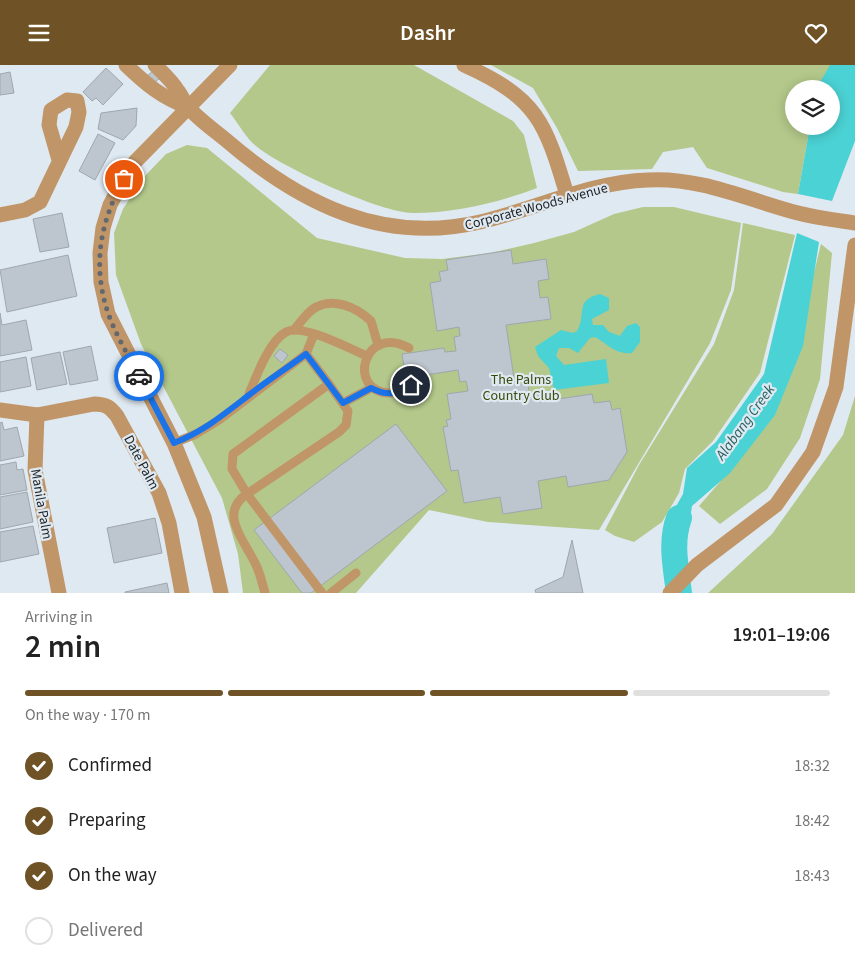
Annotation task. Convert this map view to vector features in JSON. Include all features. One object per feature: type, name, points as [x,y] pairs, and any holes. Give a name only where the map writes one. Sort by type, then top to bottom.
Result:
[{"type":"street","points":[[126,65],[150,89],[167,99],[188,107]]},
{"type":"street","points":[[155,65],[177,89],[188,107]]},
{"type":"street","points":[[220,593],[204,517],[174,443],[108,314],[101,282],[100,253],[110,205],[130,167],[230,65]]},
{"type":"street","points":[[464,65],[493,78],[521,97],[536,114],[553,148],[567,195]]},
{"type":"street","name":"Corporate Woods Avenue","points":[[188,107],[267,173],[332,210],[364,221],[429,230],[455,227],[538,206],[567,195],[609,185],[647,180],[671,180],[719,187],[798,213],[855,223]]},
{"type":"street","points":[[0,215],[24,210],[40,202],[59,159]]},
{"type":"street","points":[[670,593],[697,565],[776,505],[813,452],[836,387],[855,245]]},
{"type":"street","name":"Date Palm","points":[[0,410],[36,415],[103,404],[118,416],[159,493],[169,523],[182,593]]},
{"type":"street","name":"Manila Palm","points":[[36,415],[35,470],[59,593]]},
{"type":"lane","points":[[294,330],[312,309],[324,303],[335,303],[348,306],[371,321],[378,345]]},
{"type":"lane","points":[[248,395],[268,353],[286,331],[294,330],[314,333],[367,356]]},
{"type":"lane","points":[[174,443],[196,434],[219,420],[248,395],[306,354],[314,333]]},
{"type":"lane","points":[[409,348],[394,342],[378,345],[367,356],[364,367],[366,378],[371,388],[380,393],[402,391],[411,385],[416,376]]},
{"type":"lane","points":[[265,593],[258,570],[236,527],[233,515],[237,501],[339,432],[348,419],[348,411],[343,403],[306,354]]},
{"type":"lane","points":[[322,593],[247,493],[232,469],[233,454],[329,384]]},
{"type":"lane","points":[[343,403],[371,388]]},
{"type":"lane","points":[[331,593],[356,573]]},
{"type":"green space","points":[[270,65],[414,65],[513,121],[524,135],[537,188],[476,206],[429,213],[413,213],[378,205],[308,176],[269,155],[252,143],[230,113]]},
{"type":"green space","points":[[491,65],[832,65],[823,80],[785,80],[785,135],[808,135],[798,194],[783,192],[707,168],[693,147],[663,152],[652,169],[578,171],[557,128],[533,88]]},
{"type":"green space","name":"The Palms Country Club","points":[[187,145],[207,148],[317,238],[405,258],[442,259],[490,253],[574,232],[614,214],[643,207],[674,207],[741,223],[731,290],[710,343],[599,530],[488,522],[429,510],[356,593],[243,593],[238,554],[222,498],[141,344],[116,275],[114,233],[123,209],[143,178],[166,154]]},
{"type":"green space","points":[[743,223],[795,235],[760,373],[713,441],[685,469],[679,493],[662,522],[634,542],[615,536],[605,530],[639,465],[714,344],[734,290]]},
{"type":"green space","points":[[821,244],[832,253],[820,379],[800,438],[767,489],[720,524],[699,506],[732,468],[813,277]]},
{"type":"green space","points":[[855,396],[855,593],[708,593],[772,534],[843,435]]},
{"type":"water","points":[[830,65],[855,65],[855,141],[832,201],[798,194],[808,135],[840,135],[840,80],[821,80]]},
{"type":"water","points":[[797,233],[819,242],[803,346],[775,415],[730,473],[692,506],[688,534],[674,553],[665,544],[664,528],[683,494],[687,468],[716,442],[764,374]]},
{"type":"water","points":[[600,294],[609,298],[609,310],[592,319],[593,325],[603,325],[609,332],[620,336],[627,326],[636,323],[640,327],[640,342],[632,353],[616,351],[595,337],[590,338],[578,353],[569,348],[559,348],[556,356],[564,365],[606,359],[609,383],[554,390],[549,368],[538,356],[535,347],[561,330],[573,333],[577,331],[584,304],[587,300]]},
{"type":"building","points":[[106,68],[123,84],[103,105],[96,98],[92,101],[83,92]]},
{"type":"building","points":[[153,71],[160,78],[154,83],[147,76]]},
{"type":"building","points":[[10,72],[14,93],[0,95],[0,74]]},
{"type":"building","points":[[137,108],[136,126],[123,140],[98,129],[101,113]]},
{"type":"building","points":[[98,134],[115,143],[95,180],[79,171]]},
{"type":"building","points":[[62,213],[69,247],[40,252],[33,219]]},
{"type":"building","points":[[511,250],[513,264],[546,259],[549,279],[538,281],[540,298],[548,297],[551,319],[506,325],[515,385],[528,383],[529,393],[538,392],[539,402],[592,394],[594,403],[610,401],[612,410],[620,408],[627,452],[609,480],[568,487],[566,476],[538,481],[542,508],[503,514],[500,497],[464,503],[458,470],[451,471],[443,427],[448,426],[446,420],[451,419],[447,394],[468,391],[466,381],[460,382],[458,370],[406,378],[402,354],[444,348],[445,352],[456,351],[454,337],[460,336],[459,327],[437,331],[430,283],[441,281],[439,272],[448,270],[446,260]]},
{"type":"building","points":[[68,255],[77,296],[7,312],[0,270]]},
{"type":"building","points":[[0,313],[2,325],[26,320],[32,350],[0,356]]},
{"type":"building","points":[[91,346],[98,380],[70,385],[63,352]]},
{"type":"building","points":[[280,349],[288,355],[282,363],[274,356]]},
{"type":"building","points":[[60,352],[67,384],[37,390],[31,358]]},
{"type":"building","points":[[26,357],[31,386],[0,392],[0,362]]},
{"type":"building","points":[[2,422],[4,430],[17,427],[24,456],[0,461],[0,423]]},
{"type":"building","points":[[396,424],[447,491],[311,593],[302,593],[254,530]]},
{"type":"building","points":[[16,462],[17,470],[23,469],[27,490],[0,495],[0,465]]},
{"type":"building","points":[[27,492],[33,522],[0,529],[0,497]]},
{"type":"building","points":[[155,518],[162,553],[114,563],[107,528]]},
{"type":"building","points":[[33,526],[39,554],[0,562],[0,532]]},
{"type":"building","points":[[572,540],[583,593],[536,593],[535,590],[563,577]]},
{"type":"building","points":[[167,583],[169,593],[125,593],[125,592]]},
{"type":"waterway","name":"Alabang Creek","points":[[679,518],[674,546],[679,593]]},
{"type":"way so far","points":[[124,179],[110,205],[103,228],[100,253],[101,282],[108,314],[139,376]]},
{"type":"route","points":[[139,376],[174,443],[196,434],[219,420],[248,395],[306,354],[343,403],[371,388],[380,393],[392,394],[402,391],[411,385]]}]
